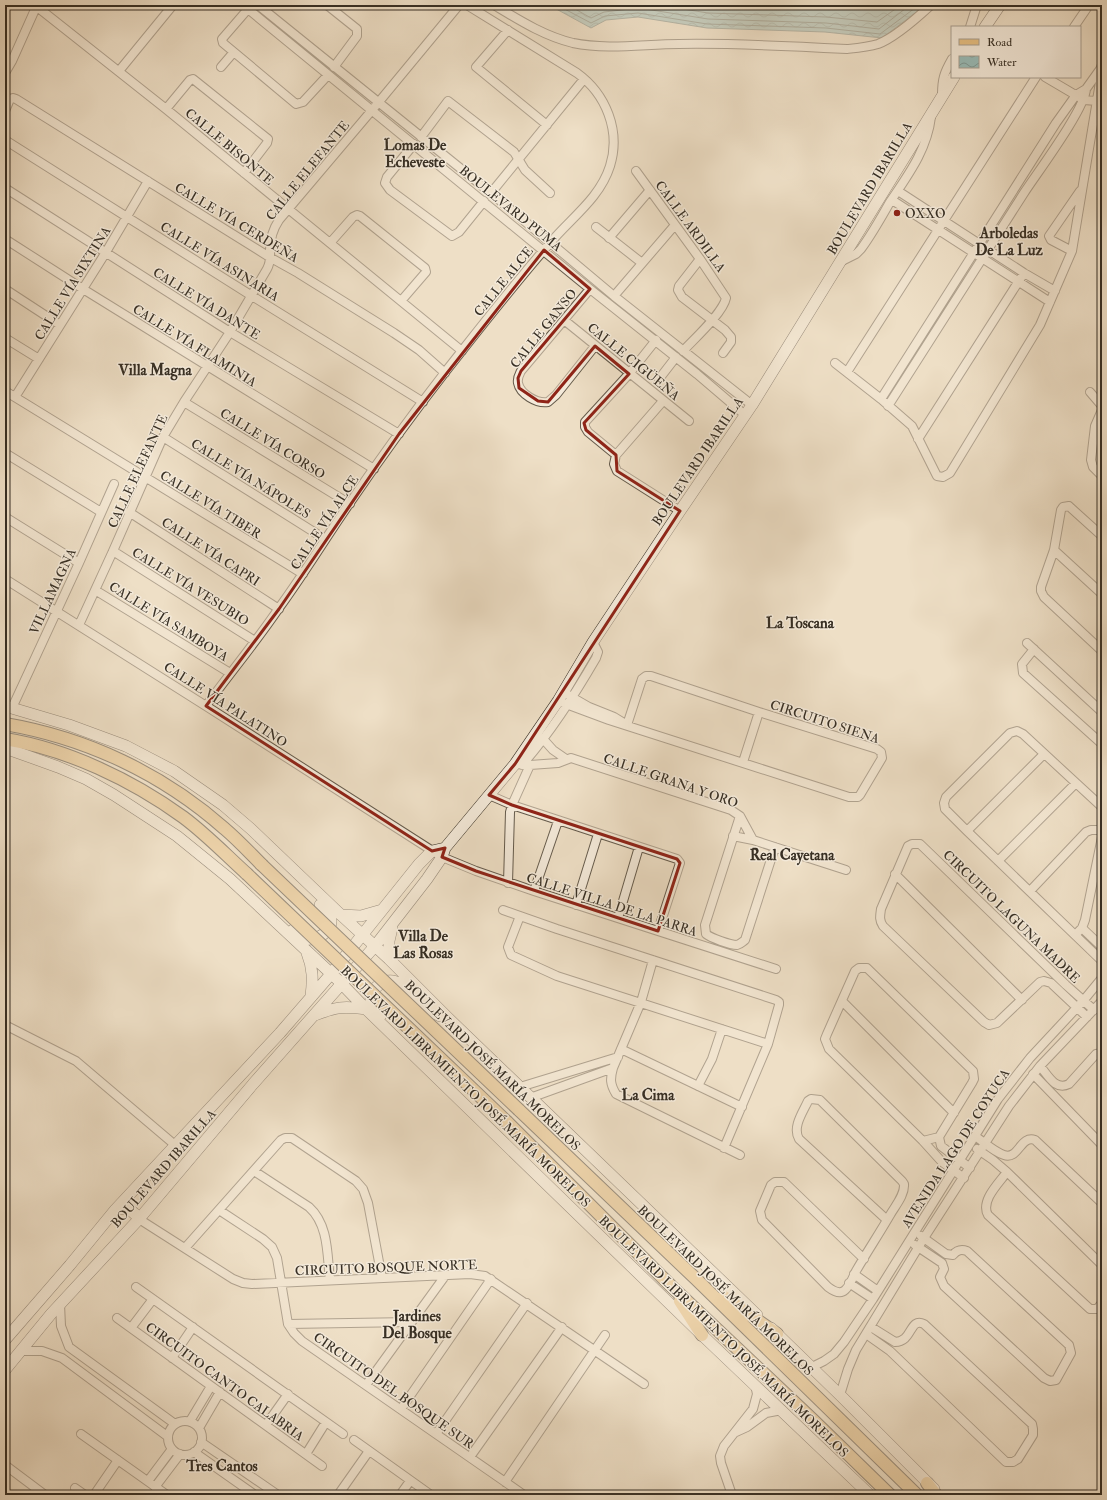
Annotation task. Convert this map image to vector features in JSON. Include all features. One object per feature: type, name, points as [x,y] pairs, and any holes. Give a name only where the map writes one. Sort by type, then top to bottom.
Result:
[{"type":"main road","points":[[7,710],[17,720],[40,731]]},
{"type":"main road","name":"BOULEVARD JOSÉ MARÍA MORELOS","points":[[5,724],[40,731],[89,746],[115,757],[144,771],[172,788],[225,829],[696,1279],[917,1495]]},
{"type":"main road","points":[[5,738],[38,746],[95,767],[138,789],[183,817],[203,834],[248,874],[507,1122],[671,1286],[890,1495]]},
{"type":"main road","points":[[696,1279],[777,1334]]},
{"type":"main road","points":[[671,1286],[702,1335]]},
{"type":"main road","points":[[927,1482],[936,1495]]},
{"type":"street","points":[[5,73],[12,62],[37,5]]},
{"type":"street","name":"CALLE BISONTE","points":[[37,5],[462,351]]},
{"type":"street","points":[[119,71],[173,5]]},
{"type":"street","name":"BOULEVARD PUMA","points":[[258,5],[491,193],[614,296],[752,406]]},
{"type":"street","points":[[327,5],[357,29],[357,36],[334,67]]},
{"type":"street","name":"CALLE ELEFANTE","points":[[79,625],[96,590],[163,437],[230,332],[270,264],[270,243],[274,227],[459,5]]},
{"type":"street","name":"CALLE ALCE","points":[[462,351],[544,250],[593,197],[601,186],[607,175],[613,154],[614,141],[613,129],[598,92],[584,79],[467,5]]},
{"type":"street","points":[[494,5],[536,30],[554,38],[595,46],[717,44],[847,49],[866,47],[880,43],[901,30],[931,5]]},
{"type":"street","points":[[970,26],[978,5]]},
{"type":"street","points":[[986,26],[1000,5]]},
{"type":"street","points":[[1075,26],[1089,5]]},
{"type":"street","points":[[246,7],[223,37],[222,41],[233,53],[294,103],[299,104],[303,102],[328,75]]},
{"type":"street","name":"BOULEVARD PUMA","points":[[246,7],[590,289],[656,340],[745,415]]},
{"type":"street","points":[[508,30],[476,67],[547,125]]},
{"type":"street","points":[[221,67],[233,53]]},
{"type":"street","points":[[942,96],[942,82],[944,73],[951,61]]},
{"type":"street","points":[[880,399],[1056,123],[1076,96],[1086,89],[1102,67]]},
{"type":"street","points":[[835,364],[847,372],[912,426],[936,476],[946,476],[950,472],[1040,325],[1072,251],[1102,67]]},
{"type":"street","name":"BOULEVARD IBARILLA","points":[[5,1370],[51,1314],[138,1219],[312,1016],[375,946],[443,852],[489,794],[523,764],[565,699],[593,642],[752,406],[953,78]]},
{"type":"street","points":[[847,372],[1035,78]]},
{"type":"street","points":[[1047,78],[1084,100],[1097,101]]},
{"type":"street","points":[[166,109],[190,80],[193,79],[268,139],[267,143],[244,173]]},
{"type":"street","points":[[491,193],[584,79]]},
{"type":"street","points":[[888,406],[1084,100],[1086,89]]},
{"type":"street","name":"CALLE VÍA CERDEÑA","points":[[5,110],[10,99],[13,98],[270,258],[298,273],[394,333],[419,350],[445,372]]},
{"type":"street","points":[[421,137],[448,101],[514,152],[525,170],[550,193]]},
{"type":"street","points":[[840,262],[856,254],[861,249],[898,191],[923,150],[932,112]]},
{"type":"street","name":"CALLE VÍA ASINARIA","points":[[5,140],[423,402]]},
{"type":"street","points":[[414,144],[387,177],[385,183],[390,190],[452,236],[459,232],[484,201]]},
{"type":"street","name":"CALLE ARDILLA","points":[[636,171],[726,296],[726,301],[712,320]]},
{"type":"street","name":"CALLE VÍA SIXTINA","points":[[15,397],[106,252],[148,181]]},
{"type":"street","name":"CALLE VÍA DANTE","points":[[5,188],[230,332],[399,434]]},
{"type":"street","points":[[1072,251],[1051,240],[1049,236],[1082,189]]},
{"type":"street","points":[[609,238],[650,190]]},
{"type":"street","points":[[898,191],[1024,273],[1055,291]]},
{"type":"street","points":[[892,200],[1050,302]]},
{"type":"street","points":[[330,243],[353,217],[357,215],[426,269],[426,272],[401,301]]},
{"type":"street","points":[[614,296],[675,225]]},
{"type":"street","points":[[596,227],[642,262]]},
{"type":"street","name":"CALLE VÍA FLAMINIA","points":[[5,239],[207,367],[374,469]]},
{"type":"street","points":[[700,259],[679,286],[679,294],[731,337],[731,342],[723,353]]},
{"type":"street","points":[[918,439],[1024,273]]},
{"type":"street","points":[[5,289],[60,325]]},
{"type":"street","name":"CALLE GANSO","points":[[590,289],[521,371],[518,378],[519,388],[525,394],[538,401],[548,402],[556,395],[595,346]]},
{"type":"street","name":"CALLE CIGÜEÑA","points":[[564,320],[689,421]]},
{"type":"street","points":[[683,351],[712,320]]},
{"type":"street","points":[[5,338],[39,360]]},
{"type":"street","points":[[616,455],[588,432],[585,427],[585,422],[630,374],[656,340]]},
{"type":"street","name":"CALLE VÍA ALCE","points":[[206,706],[279,609],[325,539],[399,434],[462,351]]},
{"type":"street","points":[[659,380],[676,357]]},
{"type":"street","name":"CALLE VÍA TIBER","points":[[5,391],[303,574]]},
{"type":"street","points":[[1090,392],[1102,406]]},
{"type":"street","points":[[664,401],[616,455],[614,464],[617,471],[680,511]]},
{"type":"street","name":"CALLE VÍA CORSO","points":[[184,402],[350,504]]},
{"type":"street","points":[[1101,416],[1094,426],[1091,460],[1093,468],[1102,476]]},
{"type":"street","name":"CALLE VÍA NÁPOLES","points":[[163,437],[325,539]]},
{"type":"street","points":[[5,453],[102,512]]},
{"type":"street","name":"VILLAMAGNA","points":[[7,710],[79,563],[114,484]]},
{"type":"street","points":[[1102,536],[1071,508],[1065,506],[1061,510],[1054,550],[1041,591],[1042,594],[1102,651]]},
{"type":"street","name":"CALLE VÍA CAPRI","points":[[130,512],[279,609]]},
{"type":"street","points":[[5,517],[79,563]]},
{"type":"street","points":[[1054,550],[1102,594]]},
{"type":"street","name":"CALLE VÍA VESUBIO","points":[[113,551],[255,641]]},
{"type":"street","name":"CALLE VÍA PALATINO","points":[[6,582],[79,625],[432,851]]},
{"type":"street","name":"CALLE VÍA SAMBOYA","points":[[96,590],[230,673]]},
{"type":"street","points":[[1027,643],[1102,712]]},
{"type":"street","points":[[1034,649],[1022,664],[1024,673],[1102,744]]},
{"type":"street","name":"CIRCUITO SIENA","points":[[565,699],[627,725],[854,798],[858,797],[862,793],[882,758],[881,752],[877,749],[648,676],[642,679],[627,725]]},
{"type":"street","points":[[7,710],[100,736],[151,758],[174,770],[223,805],[251,829],[341,916],[390,958],[447,1018],[812,1367],[940,1495]]},
{"type":"street","points":[[743,762],[759,712]]},
{"type":"street","points":[[1102,807],[1020,732],[1013,732],[944,800],[944,806],[967,831],[1102,961]]},
{"type":"street","name":"CALLE GRANA Y ORO","points":[[539,738],[566,759]]},
{"type":"street","name":"BOULEVARD LIBRAMIENTO JOSÉ MARÍA MORELOS","points":[[5,748],[72,772],[102,788],[177,836],[230,879],[342,984],[702,1335],[870,1495]]},
{"type":"street","points":[[967,831],[1044,754]]},
{"type":"street","name":"CALLE GRANA Y ORO","points":[[523,764],[558,763],[571,758],[718,806],[740,816],[753,840]]},
{"type":"street","points":[[508,882],[509,827],[512,805],[523,764]]},
{"type":"street","points":[[998,861],[1076,783]]},
{"type":"street","points":[[489,794],[512,805],[558,821],[677,859],[680,863],[658,931]]},
{"type":"street","points":[[740,816],[705,925],[706,934],[709,937],[735,945],[742,943],[745,940],[775,847]]},
{"type":"street","points":[[534,892],[558,821]]},
{"type":"street","points":[[212,864],[226,870],[238,879],[301,937],[312,939],[321,936],[327,931],[331,920],[329,915],[262,849],[255,840],[251,829]]},
{"type":"street","points":[[1030,892],[1086,832],[1091,830],[1102,830]]},
{"type":"street","points":[[576,905],[598,834]]},
{"type":"street","points":[[733,836],[753,840],[846,870]]},
{"type":"street","points":[[1075,935],[1082,928],[1085,920],[1102,837]]},
{"type":"street","name":"CIRCUITO LAGUNA MADRE","points":[[1087,1017],[1060,990],[1047,981],[1040,982],[997,1023],[989,1025],[984,1022],[883,926],[880,922],[880,917],[895,874],[908,846],[912,844],[920,844],[1094,1010]]},
{"type":"street","points":[[618,918],[639,847]]},
{"type":"street","points":[[432,851],[443,852]]},
{"type":"street","name":"BOULEVARD IBARILLA","points":[[5,1340],[115,1210],[241,1075],[311,997],[419,864],[432,851]]},
{"type":"street","name":"CALLE VILLA DE LA PARRA","points":[[443,852],[508,882],[534,892],[776,969]]},
{"type":"street","points":[[895,874],[1022,1000]]},
{"type":"street","points":[[341,916],[361,916],[382,910]]},
{"type":"street","points":[[503,910],[779,1002],[768,1044],[724,1148]]},
{"type":"street","points":[[520,916],[508,947],[511,954],[557,976],[768,1044]]},
{"type":"street","points":[[390,958],[389,941],[393,923]]},
{"type":"street","points":[[1082,928],[1102,947]]},
{"type":"street","points":[[306,950],[313,976],[311,997]]},
{"type":"street","points":[[653,960],[641,1002],[613,1068],[610,1084],[616,1094],[740,1156]]},
{"type":"street","points":[[923,1141],[939,1137],[972,1083],[974,1074],[971,1068],[867,968],[859,968],[855,971],[825,1038],[826,1044],[829,1049],[923,1141],[942,1162],[953,1172],[964,1178]]},
{"type":"street","name":"AVENIDA LAGO DE COYUCA","points":[[812,1367],[834,1354],[844,1342],[916,1232],[998,1099],[1015,1077],[1102,978]]},
{"type":"street","points":[[406,1047],[398,1034],[374,1009],[371,1002],[371,996],[374,989],[378,985],[390,980],[398,982],[431,1012],[447,1018]]},
{"type":"street","points":[[842,1001],[954,1113]]},
{"type":"street","name":"AVENIDA LAGO DE COYUCA","points":[[840,1395],[856,1350],[924,1238],[986,1144],[1009,1106],[1040,1066],[1102,1001]]},
{"type":"street","points":[[312,1016],[337,1007],[345,1006],[366,1009]]},
{"type":"street","points":[[5,1025],[76,1061],[175,1145]]},
{"type":"street","points":[[698,1086],[712,1059],[722,1029]]},
{"type":"street","points":[[520,1088],[564,1075],[619,1053],[698,1086],[742,1107]]},
{"type":"street","points":[[1040,1066],[1054,1084],[1057,1086],[1065,1086],[1069,1084],[1096,1054],[1102,1053]]},
{"type":"street","points":[[530,1098],[613,1068]]},
{"type":"street","points":[[1033,1074],[1102,1144]]},
{"type":"street","points":[[564,1075],[567,1084]]},
{"type":"street","points":[[864,1259],[784,1182],[775,1182],[771,1185],[760,1211],[760,1216],[762,1220],[828,1287],[838,1292],[847,1286],[864,1259],[904,1192],[904,1184],[820,1100],[810,1099],[796,1126],[799,1139],[887,1220]]},
{"type":"street","points":[[975,1136],[1000,1153],[1010,1156],[1015,1153],[1025,1140],[1035,1140],[1102,1203]]},
{"type":"street","points":[[939,1137],[942,1146],[970,1168]]},
{"type":"street","points":[[185,1248],[282,1140],[285,1138],[292,1138],[356,1181],[363,1189],[368,1203],[382,1278]]},
{"type":"street","points":[[970,1144],[1007,1172],[1102,1265]]},
{"type":"street","points":[[254,1171],[309,1207],[317,1214],[325,1232],[330,1280]]},
{"type":"street","points":[[1007,1172],[989,1198],[986,1207],[988,1215],[1090,1309],[1094,1310],[1099,1308],[1102,1303]]},
{"type":"street","points":[[115,1210],[121,1208],[127,1209],[135,1213],[138,1219]]},
{"type":"street","name":"CIRCUITO DEL BOSQUE SUR","points":[[219,1210],[263,1239],[272,1247],[277,1258],[288,1324],[302,1341],[524,1495]]},
{"type":"street","name":"CIRCUITO BOSQUE NORTE","points":[[138,1219],[233,1279],[243,1283],[280,1283],[478,1274],[491,1279],[644,1384]]},
{"type":"street","points":[[910,1241],[942,1264],[944,1269],[940,1277],[944,1286],[1044,1378],[1050,1381],[1056,1380],[1071,1353],[1069,1345],[967,1251],[956,1251],[953,1255],[946,1254],[916,1232]]},
{"type":"street","points":[[51,1314],[45,1307],[45,1301],[65,1277],[70,1265]]},
{"type":"street","points":[[854,1274],[878,1291]]},
{"type":"street","points":[[366,1385],[445,1276]]},
{"type":"street","points":[[401,1409],[491,1279]]},
{"type":"street","points":[[847,1286],[873,1299]]},
{"type":"street","name":"CIRCUITO CANTO CALABRIA","points":[[136,1287],[343,1434]]},
{"type":"street","name":"CIRCUITO CANTO CALABRIA","points":[[131,1328],[153,1299]]},
{"type":"street","points":[[436,1434],[527,1303]]},
{"type":"street","points":[[60,1304],[61,1326],[69,1347],[175,1424]]},
{"type":"street","name":"CIRCUITO CANTO CALABRIA","points":[[117,1318],[322,1466]]},
{"type":"street","points":[[288,1324],[411,1322]]},
{"type":"street","points":[[866,1334],[890,1351],[1006,1462],[1014,1462],[1018,1459],[1033,1435],[1034,1429],[1032,1424],[924,1324],[920,1322],[916,1324],[905,1340],[895,1342],[871,1326]]},
{"type":"street","points":[[172,1358],[192,1327]]},
{"type":"street","points":[[470,1457],[562,1327]]},
{"type":"street","points":[[505,1482],[605,1335]]},
{"type":"street","points":[[844,1342],[856,1350]]},
{"type":"street","points":[[890,1351],[895,1342]]},
{"type":"street","points":[[21,1351],[42,1351],[62,1358],[167,1436]]},
{"type":"street","points":[[190,1421],[212,1386]]},
{"type":"street","points":[[732,1495],[720,1456],[724,1446],[753,1409],[757,1394],[756,1386]]},
{"type":"street","points":[[198,1428],[220,1392]]},
{"type":"street","points":[[266,1425],[288,1394]]},
{"type":"street","points":[[736,1432],[747,1428],[766,1413],[773,1410],[782,1410]]},
{"type":"street","points":[[190,1421],[201,1432],[201,1442],[194,1452],[185,1455],[180,1454],[172,1449],[167,1436],[171,1427],[175,1424],[190,1421]]},
{"type":"street","name":"CIRCUITO CANTO CALABRIA","points":[[306,1454],[326,1422]]},
{"type":"street","points":[[81,1434],[167,1495]]},
{"type":"street","points":[[354,1440],[431,1495]]},
{"type":"street","points":[[201,1442],[278,1495]]},
{"type":"street","points":[[148,1481],[172,1449]]},
{"type":"street","points":[[338,1495],[370,1451]]},
{"type":"street","points":[[194,1452],[255,1495]]},
{"type":"street","points":[[155,1487],[180,1454]]},
{"type":"street","points":[[94,1495],[118,1460]]},
{"type":"street","points":[[5,1465],[45,1495]]},
{"type":"street","points":[[400,1495],[410,1481]]},
{"type":"street","points":[[75,1488],[85,1495]]},
{"type":"highlighted area","points":[[544,250],[590,289],[521,371],[518,378],[519,388],[538,401],[548,402],[595,346],[629,374],[584,423],[586,430],[616,455],[617,471],[680,511],[515,764],[489,795],[512,805],[677,859],[680,863],[658,931],[476,871],[442,857],[445,848],[432,851],[206,706],[279,609],[399,434]]},
{"type":"water","points":[[549,5],[921,5],[918,11],[882,38],[825,32],[707,28],[638,17],[606,20],[591,28]]},
{"type":"place","name":"OXXO","points":[[897,213]]},
{"type":"district","name":"Lomas De Echeveste","points":[[415,154]]},
{"type":"district","name":"Arboledas De La Luz","points":[[1009,242]]},
{"type":"district","name":"Villa Magna","points":[[155,370]]},
{"type":"district","name":"La Toscana","points":[[800,623]]},
{"type":"district","name":"Real Cayetana","points":[[792,855]]},
{"type":"district","name":"Villa De Las Rosas","points":[[423,944]]},
{"type":"district","name":"La Cima","points":[[648,1095]]},
{"type":"district","name":"Jardines Del Bosque","points":[[417,1324]]},
{"type":"district","name":"Tres Cantos","points":[[222,1466]]}]
